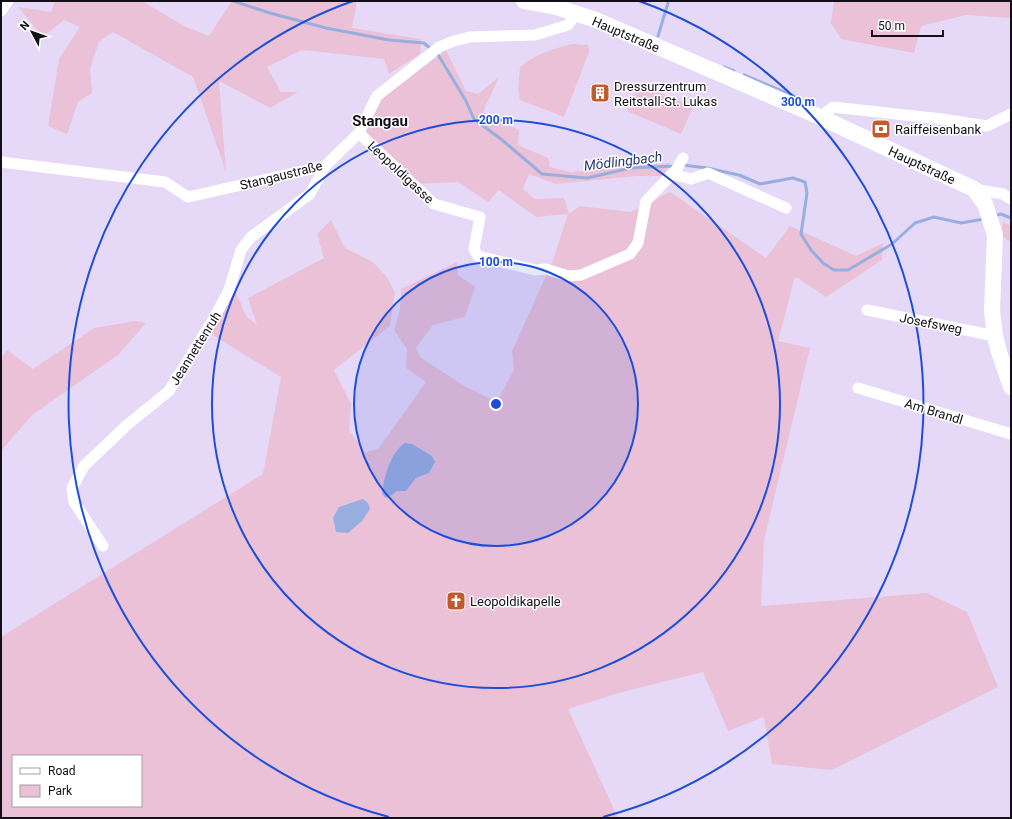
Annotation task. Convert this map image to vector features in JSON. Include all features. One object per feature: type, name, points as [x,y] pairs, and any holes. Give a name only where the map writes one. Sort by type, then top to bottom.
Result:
[{"type":"main road","name":"Hauptstraße","points":[[524,1],[556,8],[596,20],[820,117],[974,189],[985,204],[995,235],[992,311],[995,336],[1011,387]]},
{"type":"street","points":[[1,11],[8,1]]},
{"type":"street","name":"Stangaustraße","points":[[1,162],[165,182],[188,197],[325,166],[359,133],[377,96],[428,54],[439,47],[470,37],[535,35],[568,25],[577,14]]},
{"type":"street","points":[[820,117],[833,107],[942,119],[987,126],[1011,114]]},
{"type":"street","name":"Leopoldigasse","points":[[359,133],[434,204],[480,217],[474,249],[478,256],[535,270],[546,269],[568,276],[581,275],[630,254],[638,243],[646,201],[674,172]]},
{"type":"street","points":[[683,158],[674,172],[690,179],[708,173],[786,208]]},
{"type":"street","name":"Jeannettenruh","points":[[103,546],[74,502],[72,488],[84,466],[127,425],[168,391],[213,320],[229,290],[241,250],[251,236],[310,194],[325,166]]},
{"type":"street","points":[[974,189],[1003,194],[1011,199]]},
{"type":"street","name":"Josefsweg","points":[[867,310],[995,336]]},
{"type":"street","name":"Am Brandl","points":[[858,388],[1011,434]]},
{"type":"green space","points":[[55,1],[142,1],[184,26],[209,36],[232,1],[357,1],[352,28],[421,39],[420,54],[389,74],[384,59],[302,50],[267,67],[281,92],[298,92],[270,108],[219,81],[226,172],[193,77],[113,32],[99,42],[90,69],[92,93],[78,102],[67,134],[48,126],[59,59],[80,27],[64,20],[43,37],[18,7],[51,12]]},
{"type":"green space","points":[[834,1],[1011,1],[1011,18],[966,15],[921,26],[914,53],[841,39],[831,23]]},
{"type":"green space","points":[[573,44],[588,45],[589,52],[564,117],[520,100],[518,90],[520,67],[532,58],[545,52]]},
{"type":"green space","points":[[446,50],[466,91],[478,94],[499,77],[483,112],[519,130],[518,145],[548,158],[550,167],[571,172],[670,163],[663,176],[636,176],[556,184],[529,174],[523,189],[535,199],[564,198],[569,214],[580,206],[631,212],[670,192],[766,258],[790,226],[856,256],[883,243],[882,260],[826,297],[796,277],[794,280],[778,341],[810,348],[764,540],[761,606],[927,593],[967,612],[998,687],[832,770],[772,764],[764,717],[728,731],[703,672],[622,692],[568,709],[618,818],[1,818],[1,637],[263,474],[281,377],[211,334],[235,290],[246,316],[257,325],[248,298],[324,258],[317,234],[331,220],[345,248],[373,262],[386,276],[395,292],[390,326],[334,370],[351,404],[349,430],[365,452],[378,449],[426,382],[406,368],[407,349],[394,330],[400,309],[401,289],[457,262],[458,275],[475,287],[465,317],[433,325],[416,348],[421,358],[466,387],[492,399],[499,398],[514,370],[512,351],[553,260],[568,214],[536,217],[499,190],[488,202],[458,182],[417,184],[364,131],[380,100]],"holes":[[[435,463],[429,473],[416,478],[406,491],[397,491]]]},
{"type":"green space","points":[[639,84],[693,107],[681,134],[627,111]]},
{"type":"green space","points":[[1003,222],[1011,226],[1011,242],[1001,236]]},
{"type":"green space","points":[[136,321],[146,323],[118,355],[32,415],[1,451],[1,359],[7,350],[33,369],[94,328]]},
{"type":"water","points":[[405,443],[412,444],[432,456],[435,462],[429,473],[416,478],[406,491],[397,491],[385,498],[382,494],[384,480],[389,466],[395,453]]},
{"type":"water","points":[[363,499],[368,503],[370,509],[362,521],[348,533],[336,532],[333,518],[339,507]]},
{"type":"waterway","name":"Mödlingbach","points":[[233,1],[270,13],[326,28],[389,40],[424,43],[432,50]]},
{"type":"waterway","points":[[658,36],[668,3]]},
{"type":"waterway","name":"Mödlingbach","points":[[437,53],[466,101],[474,119],[501,139],[542,174],[587,178],[631,168],[675,166]]},
{"type":"waterway","points":[[724,67],[734,71]]},
{"type":"waterway","points":[[744,75],[794,96]]},
{"type":"waterway","name":"Mödlingbach","points":[[683,165],[707,168],[739,175],[760,184],[793,178],[805,182],[807,193],[801,234],[811,250],[823,263],[834,270],[848,270],[892,244],[915,223],[934,217],[961,223],[984,219]]},
{"type":"waterway","name":"Mödlingbach","points":[[993,216],[1001,214],[1011,218]]},
{"type":"place","name":"Dressurzentrum Reitstall-St. Lukas","points":[[600,93]]},
{"type":"place","name":"Raiffeisenbank","points":[[881,129]]},
{"type":"place","name":"Leopoldikapelle","points":[[456,601]]},
{"type":"district","name":"Stangau","points":[[380,121]]}]
